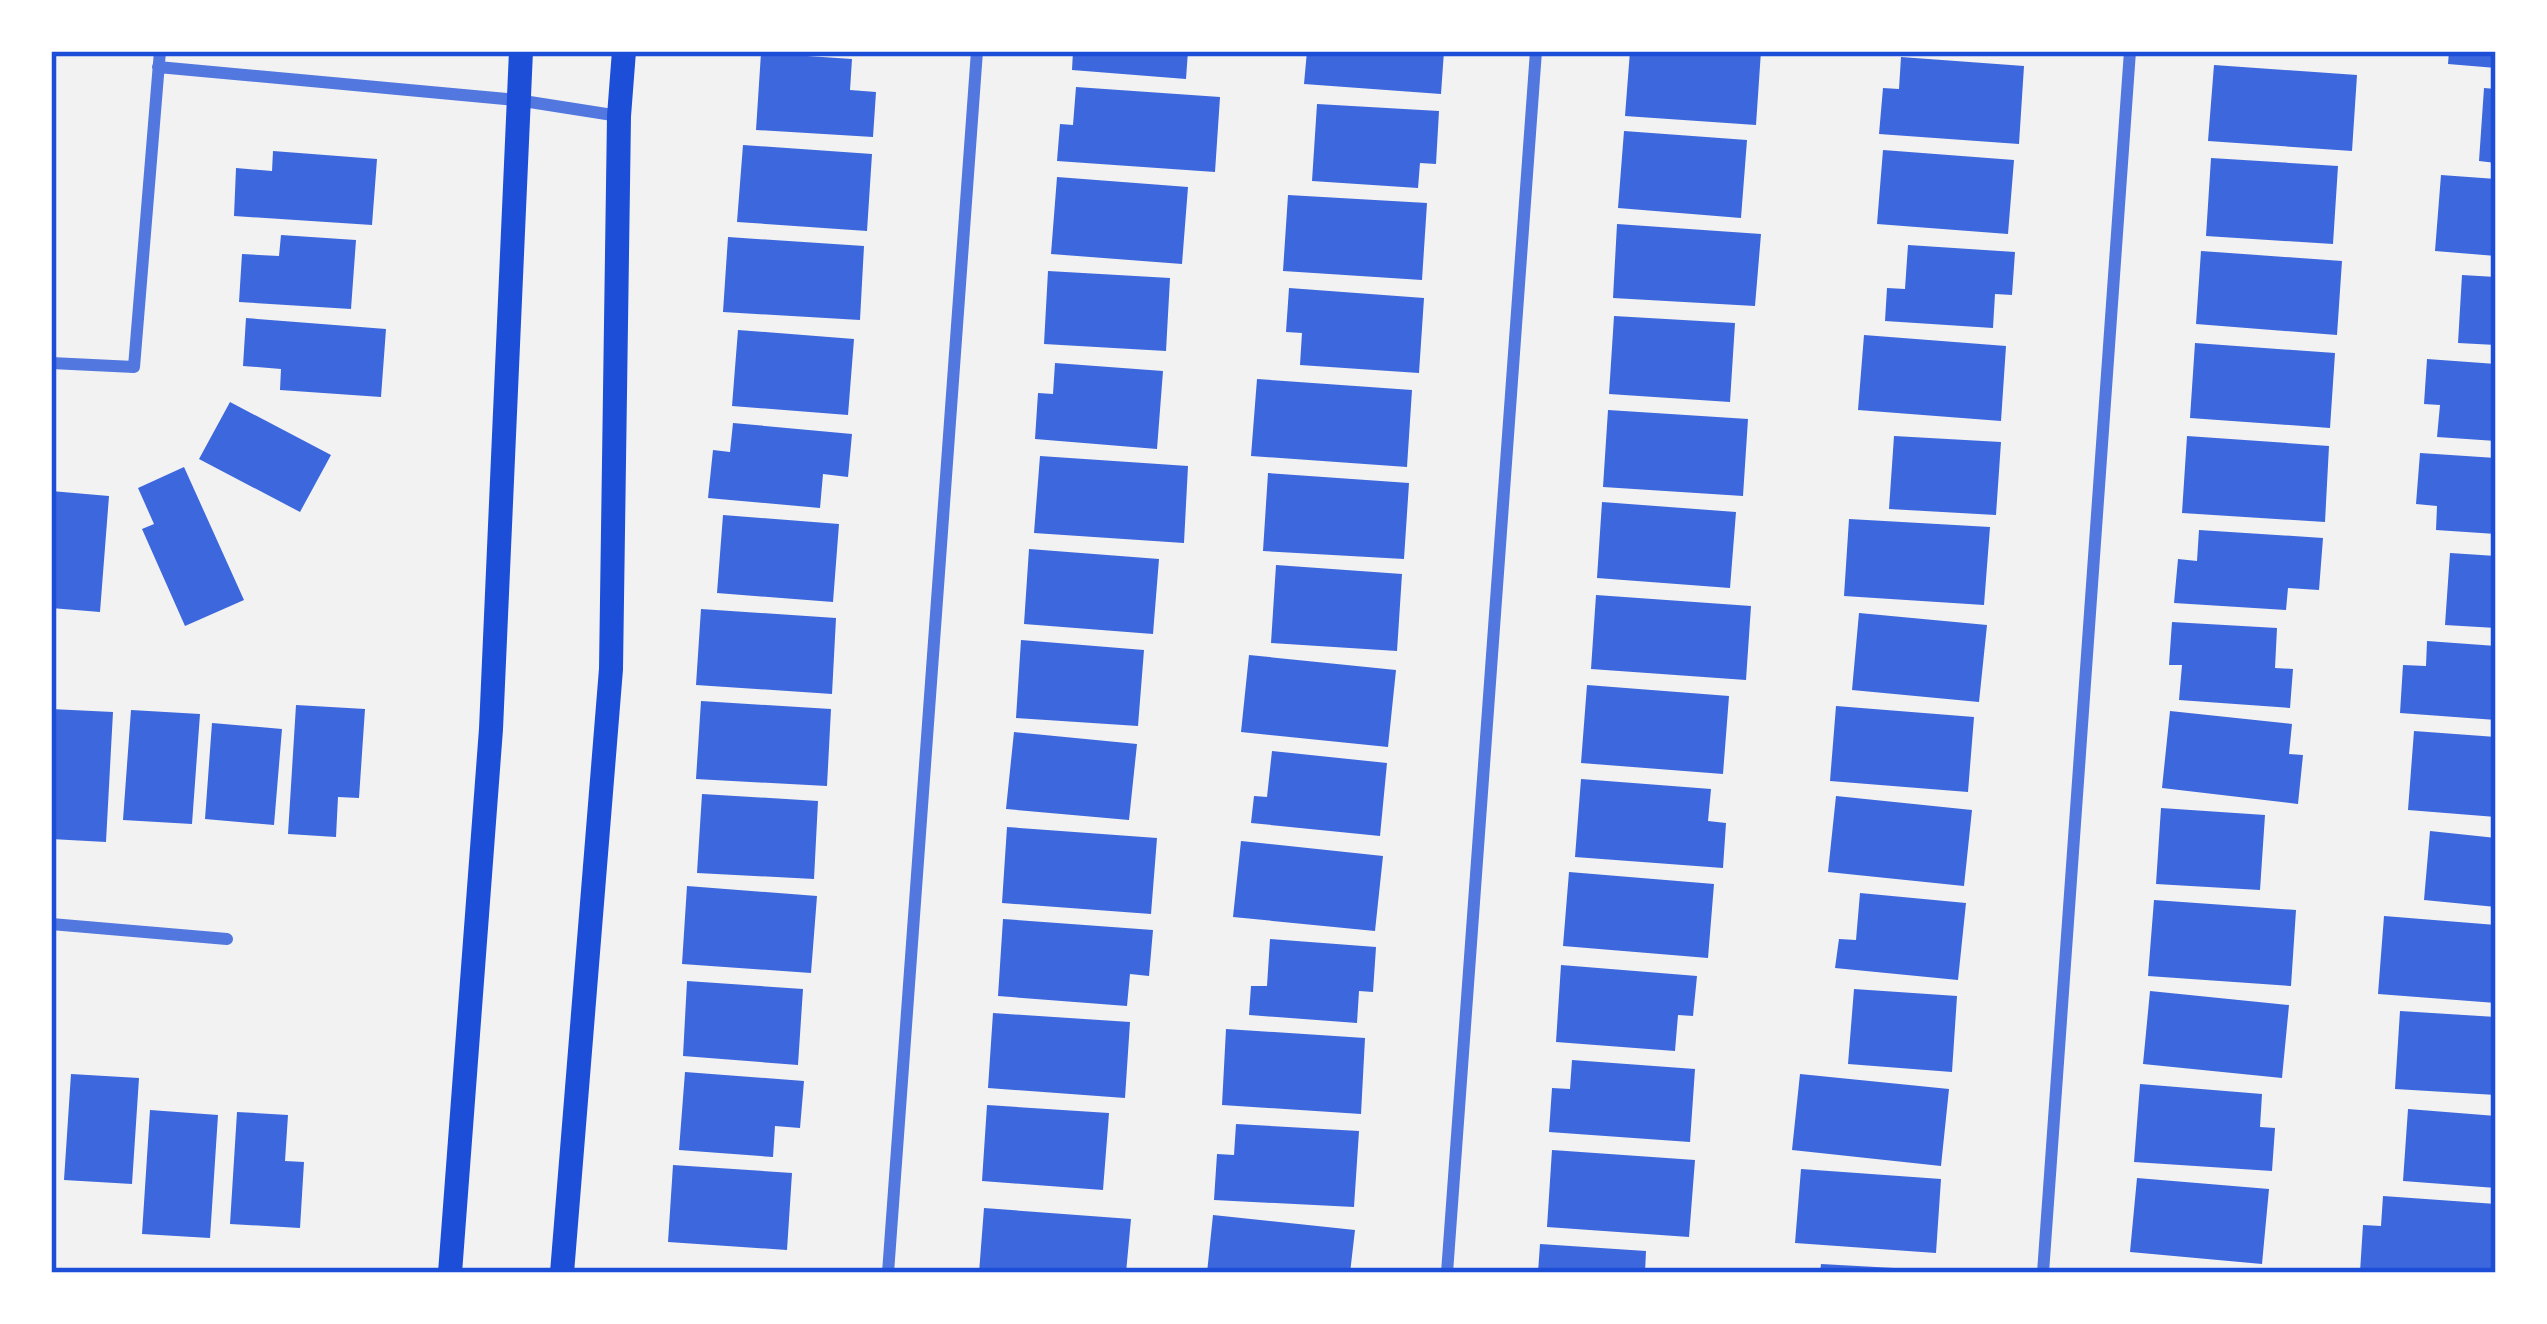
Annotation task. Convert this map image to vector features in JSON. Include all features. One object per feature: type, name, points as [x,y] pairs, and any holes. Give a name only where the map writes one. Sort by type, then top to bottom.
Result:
[{"type":"main road","points":[[450,1273],[491,729],[521,51]]},
{"type":"main road","points":[[562,1273],[611,669],[619,116],[624,51]]},
{"type":"street","points":[[51,363],[134,368],[160,51]]},
{"type":"street","points":[[888,1273],[977,51]]},
{"type":"street","points":[[1447,1273],[1536,51]]},
{"type":"street","points":[[2043,1273],[2129,51]]},
{"type":"street","points":[[158,67],[517,100],[619,116]]},
{"type":"street","points":[[51,923],[227,939]]},
{"type":"building","points":[[1073,51],[1188,51],[1186,79],[1072,70]]},
{"type":"building","points":[[1307,51],[1444,51],[1441,94],[1304,84]]},
{"type":"building","points":[[1630,51],[1761,51],[1756,125],[1625,116]]},
{"type":"building","points":[[2449,51],[2496,51],[2496,68],[2448,64]]},
{"type":"building","points":[[761,53],[852,59],[850,90],[876,92],[873,137],[756,130]]},
{"type":"building","points":[[1901,57],[2024,66],[2019,144],[1879,134],[1883,88],[1899,89]]},
{"type":"building","points":[[2214,65],[2357,75],[2352,151],[2208,141]]},
{"type":"building","points":[[1076,87],[1220,97],[1215,172],[1057,161],[1060,124],[1073,125]]},
{"type":"building","points":[[2484,88],[2496,89],[2496,163],[2479,161]]},
{"type":"building","points":[[1317,104],[1439,111],[1436,164],[1420,163],[1418,188],[1312,181]]},
{"type":"building","points":[[1624,131],[1747,140],[1741,218],[1618,208]]},
{"type":"building","points":[[743,145],[872,154],[867,231],[737,222]]},
{"type":"building","points":[[1883,150],[2014,160],[2008,234],[1877,224]]},
{"type":"building","points":[[273,151],[377,159],[372,225],[234,216],[236,168],[272,171]]},
{"type":"building","points":[[2211,158],[2338,166],[2333,244],[2206,236]]},
{"type":"building","points":[[2441,175],[2496,179],[2496,256],[2435,251]]},
{"type":"building","points":[[1057,177],[1188,187],[1182,264],[1051,254]]},
{"type":"building","points":[[1288,195],[1427,203],[1422,280],[1283,271]]},
{"type":"building","points":[[1617,224],[1761,234],[1755,306],[1613,298]]},
{"type":"building","points":[[281,235],[356,240],[351,309],[239,302],[242,254],[279,256]]},
{"type":"building","points":[[728,237],[864,246],[860,320],[723,312]]},
{"type":"building","points":[[1908,245],[2015,252],[2012,295],[1995,294],[1993,328],[1885,321],[1887,288],[1905,289]]},
{"type":"building","points":[[2201,251],[2342,261],[2337,335],[2196,324]]},
{"type":"building","points":[[1048,271],[1170,278],[1166,351],[1044,344]]},
{"type":"building","points":[[2462,275],[2496,277],[2496,345],[2458,343]]},
{"type":"building","points":[[1289,288],[1424,298],[1419,373],[1300,365],[1302,333],[1286,332]]},
{"type":"building","points":[[1614,316],[1735,323],[1730,402],[1609,394]]},
{"type":"building","points":[[246,318],[386,329],[381,397],[280,390],[281,369],[243,366]]},
{"type":"building","points":[[738,330],[854,339],[848,415],[732,406]]},
{"type":"building","points":[[1864,335],[2006,346],[2001,421],[1858,410]]},
{"type":"building","points":[[2195,343],[2335,353],[2330,428],[2190,418]]},
{"type":"building","points":[[2427,359],[2496,364],[2496,441],[2437,437],[2440,405],[2424,404]]},
{"type":"building","points":[[1055,363],[1163,371],[1157,449],[1035,439],[1038,393],[1053,394]]},
{"type":"building","points":[[1257,379],[1412,390],[1407,467],[1251,456]]},
{"type":"building","points":[[230,402],[331,455],[300,512],[199,459]]},
{"type":"building","points":[[1608,410],[1748,419],[1743,496],[1603,487]]},
{"type":"building","points":[[733,423],[852,434],[848,477],[823,474],[820,508],[708,498],[713,450],[730,452]]},
{"type":"building","points":[[1894,436],[2001,442],[1996,515],[1889,509]]},
{"type":"building","points":[[2187,436],[2329,446],[2325,522],[2182,513]]},
{"type":"building","points":[[2420,453],[2496,458],[2496,534],[2436,530],[2437,506],[2416,504]]},
{"type":"building","points":[[1040,456],[1188,466],[1184,543],[1034,533]]},
{"type":"building","points":[[184,467],[244,600],[185,626],[142,529],[154,524],[138,488]]},
{"type":"building","points":[[1268,473],[1409,483],[1404,559],[1263,551]]},
{"type":"building","points":[[51,491],[109,496],[100,612],[51,608]]},
{"type":"building","points":[[1602,502],[1736,512],[1730,588],[1597,578]]},
{"type":"building","points":[[723,515],[839,524],[833,602],[717,593]]},
{"type":"building","points":[[1849,519],[1990,527],[1984,605],[1844,596]]},
{"type":"building","points":[[2199,530],[2323,538],[2319,590],[2288,588],[2286,610],[2174,603],[2178,559],[2197,561]]},
{"type":"building","points":[[1029,549],[1159,559],[1153,634],[1024,624]]},
{"type":"building","points":[[2450,553],[2496,556],[2496,628],[2445,625]]},
{"type":"building","points":[[1276,565],[1402,574],[1397,651],[1271,643]]},
{"type":"building","points":[[1596,595],[1751,606],[1746,680],[1591,669]]},
{"type":"building","points":[[701,609],[836,618],[832,694],[696,685]]},
{"type":"building","points":[[1859,613],[1987,625],[1979,702],[1852,690]]},
{"type":"building","points":[[2172,622],[2277,628],[2275,668],[2293,669],[2290,708],[2179,700],[2182,665],[2169,665]]},
{"type":"building","points":[[1021,640],[1144,650],[1138,726],[1016,718]]},
{"type":"building","points":[[2427,641],[2496,646],[2496,720],[2400,713],[2403,665],[2426,666]]},
{"type":"building","points":[[1249,655],[1396,670],[1388,747],[1241,732]]},
{"type":"building","points":[[1587,685],[1729,696],[1723,774],[1581,763]]},
{"type":"building","points":[[701,701],[831,709],[827,786],[696,779]]},
{"type":"building","points":[[296,705],[365,709],[359,798],[338,797],[336,837],[288,834]]},
{"type":"building","points":[[1836,706],[1974,717],[1968,792],[1830,781]]},
{"type":"building","points":[[51,709],[113,712],[106,842],[51,839]]},
{"type":"building","points":[[131,710],[200,714],[192,824],[123,820]]},
{"type":"building","points":[[2170,711],[2292,724],[2289,754],[2303,755],[2298,804],[2162,788]]},
{"type":"building","points":[[212,723],[282,729],[274,825],[205,819]]},
{"type":"building","points":[[2414,731],[2496,737],[2496,817],[2408,810]]},
{"type":"building","points":[[1014,732],[1137,744],[1129,820],[1006,809]]},
{"type":"building","points":[[1272,751],[1387,763],[1380,836],[1251,823],[1254,796],[1267,797]]},
{"type":"building","points":[[1581,779],[1711,789],[1708,821],[1726,823],[1723,868],[1575,857]]},
{"type":"building","points":[[702,794],[818,801],[814,879],[697,873]]},
{"type":"building","points":[[1836,796],[1972,810],[1964,886],[1828,872]]},
{"type":"building","points":[[2161,808],[2265,815],[2260,890],[2156,884]]},
{"type":"building","points":[[1007,827],[1157,838],[1151,914],[1002,903]]},
{"type":"building","points":[[2430,831],[2496,838],[2496,907],[2424,900]]},
{"type":"building","points":[[1241,841],[1383,856],[1375,931],[1233,917]]},
{"type":"building","points":[[1569,872],[1714,884],[1708,958],[1563,946]]},
{"type":"building","points":[[687,886],[817,896],[811,973],[682,964]]},
{"type":"building","points":[[1860,893],[1966,903],[1958,980],[1835,968],[1839,939],[1856,940]]},
{"type":"building","points":[[2154,900],[2296,910],[2291,986],[2148,976]]},
{"type":"building","points":[[2384,916],[2496,925],[2496,1003],[2378,994]]},
{"type":"building","points":[[1003,919],[1153,930],[1149,976],[1130,974],[1127,1006],[998,996]]},
{"type":"building","points":[[1270,939],[1376,947],[1373,992],[1359,991],[1357,1023],[1249,1015],[1251,986],[1267,986]]},
{"type":"building","points":[[1561,965],[1697,976],[1693,1016],[1678,1015],[1675,1051],[1556,1042]]},
{"type":"building","points":[[687,981],[803,989],[798,1065],[683,1056]]},
{"type":"building","points":[[1854,989],[1957,996],[1952,1072],[1848,1064]]},
{"type":"building","points":[[2150,991],[2289,1005],[2282,1078],[2143,1064]]},
{"type":"building","points":[[2400,1011],[2496,1017],[2496,1095],[2395,1089]]},
{"type":"building","points":[[993,1013],[1130,1022],[1125,1098],[988,1088]]},
{"type":"building","points":[[1226,1029],[1365,1038],[1361,1114],[1222,1105]]},
{"type":"building","points":[[1572,1060],[1695,1069],[1690,1142],[1549,1132],[1552,1088],[1570,1089]]},
{"type":"building","points":[[685,1072],[804,1081],[800,1128],[775,1126],[773,1157],[679,1150]]},
{"type":"building","points":[[71,1074],[139,1078],[132,1184],[64,1180]]},
{"type":"building","points":[[1800,1074],[1949,1089],[1941,1166],[1792,1150]]},
{"type":"building","points":[[2140,1084],[2262,1094],[2260,1127],[2275,1128],[2272,1171],[2134,1162]]},
{"type":"building","points":[[987,1105],[1109,1113],[1103,1190],[982,1181]]},
{"type":"building","points":[[2408,1109],[2496,1116],[2496,1188],[2403,1181]]},
{"type":"building","points":[[150,1110],[218,1115],[210,1238],[142,1234]]},
{"type":"building","points":[[237,1112],[288,1115],[285,1161],[304,1162],[300,1228],[230,1224]]},
{"type":"building","points":[[1236,1124],[1359,1131],[1354,1207],[1214,1200],[1217,1154],[1234,1155]]},
{"type":"building","points":[[1552,1150],[1695,1160],[1689,1237],[1547,1227]]},
{"type":"building","points":[[673,1165],[792,1173],[787,1250],[668,1242]]},
{"type":"building","points":[[1801,1169],[1941,1179],[1936,1253],[1795,1243]]},
{"type":"building","points":[[2137,1178],[2269,1189],[2262,1264],[2130,1252]]},
{"type":"building","points":[[2383,1196],[2496,1204],[2496,1273],[2360,1272],[2363,1225],[2381,1226]]},
{"type":"building","points":[[984,1208],[1131,1219],[1126,1273],[979,1273]]},
{"type":"building","points":[[1213,1215],[1355,1230],[1350,1273],[1207,1273]]},
{"type":"building","points":[[1540,1244],[1646,1251],[1645,1273],[1538,1273]]},
{"type":"building","points":[[1821,1264],[1912,1269],[1911,1273],[1820,1273]]}]
